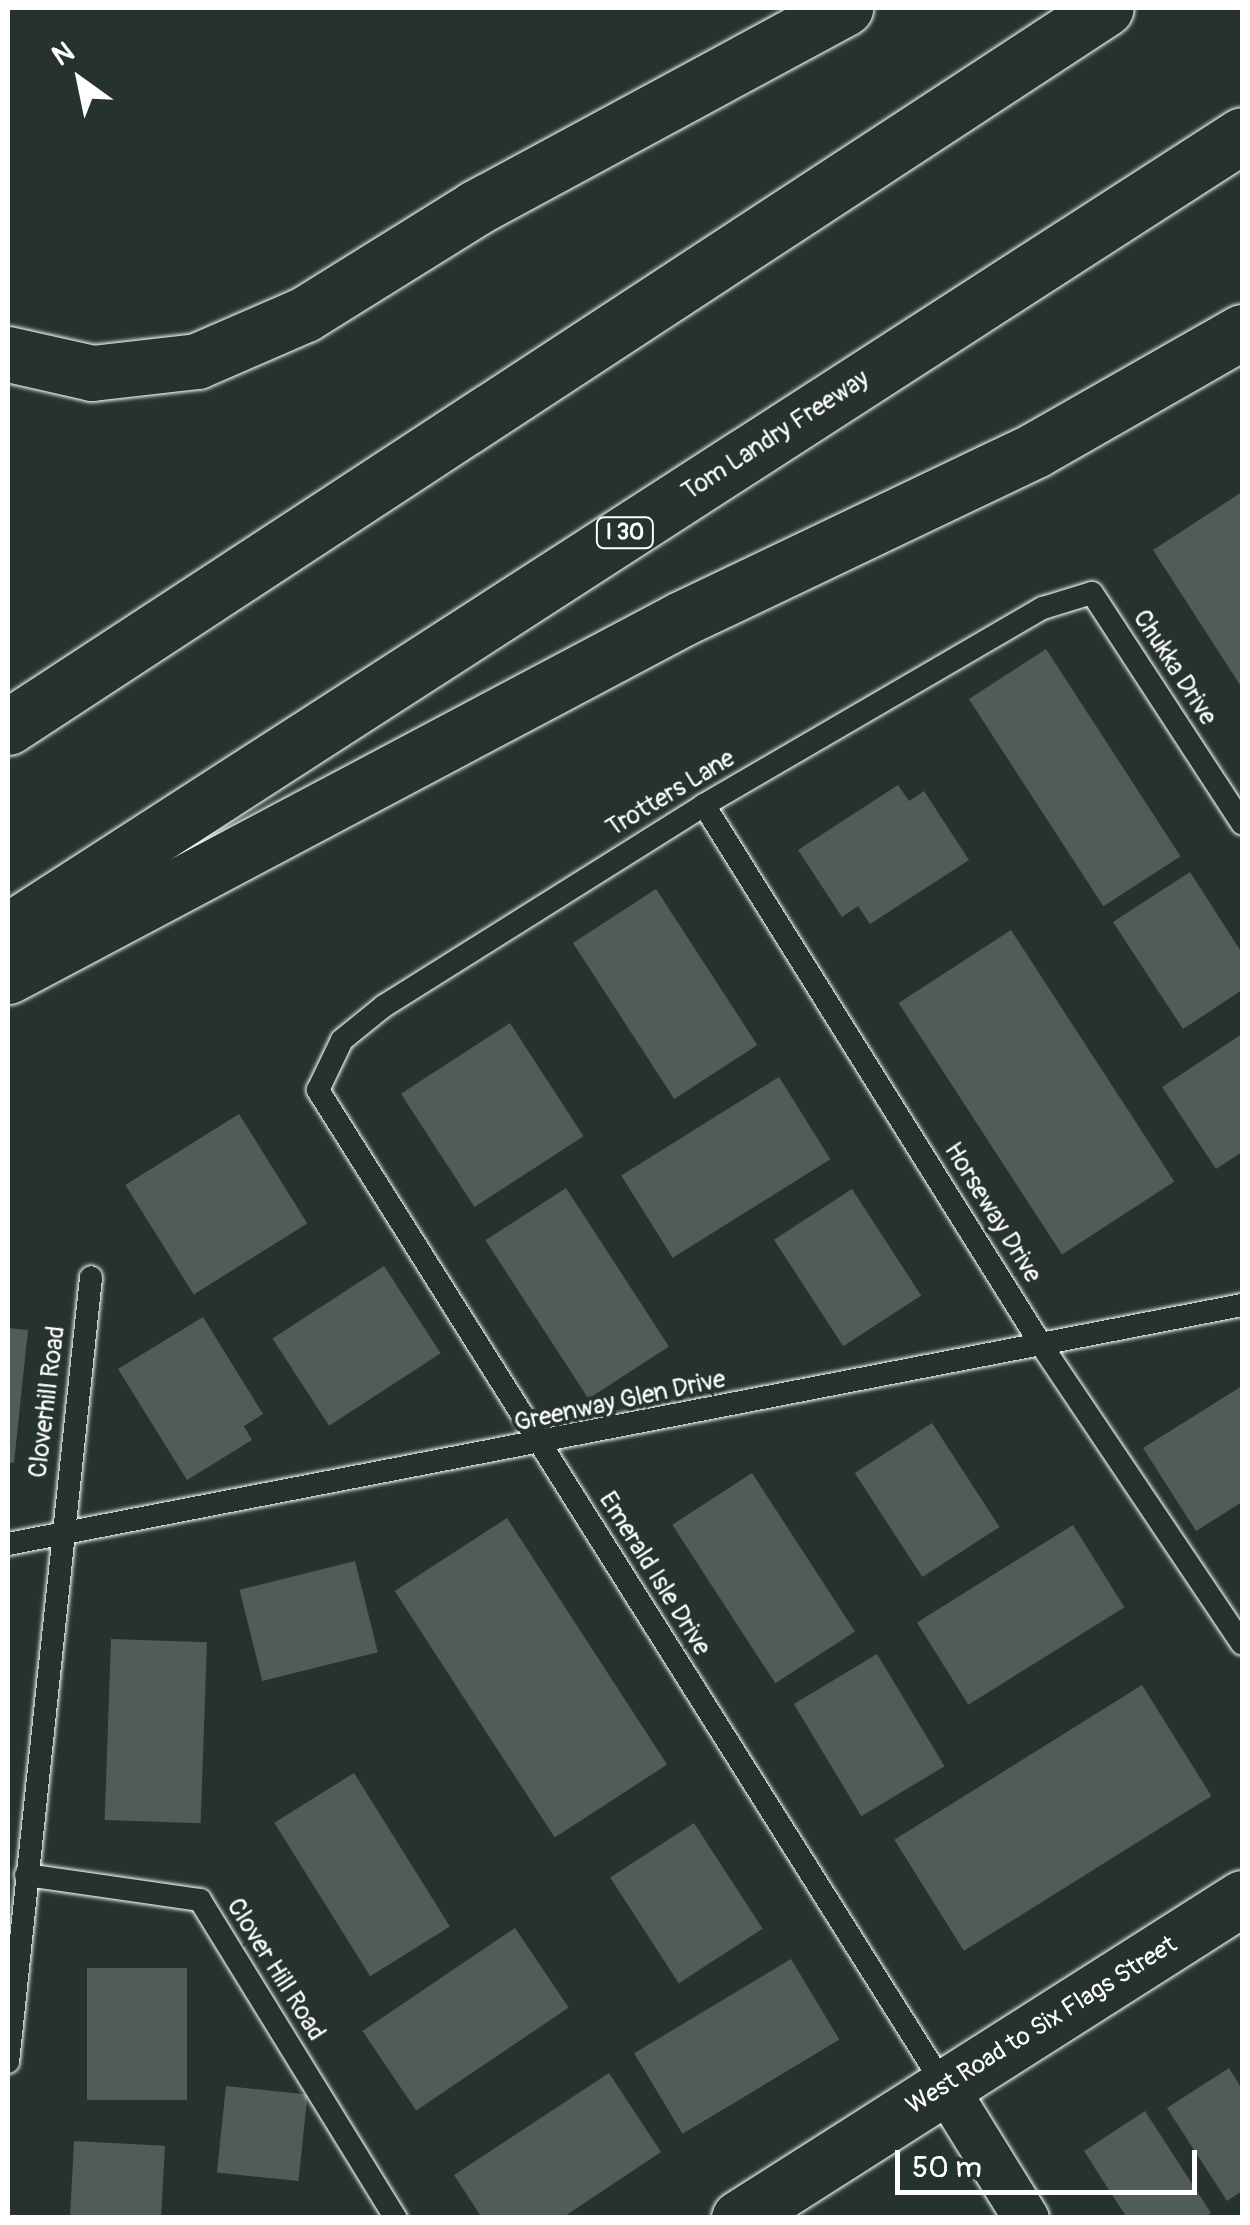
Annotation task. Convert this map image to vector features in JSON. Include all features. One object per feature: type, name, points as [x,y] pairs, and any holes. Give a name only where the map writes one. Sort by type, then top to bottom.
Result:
[{"type":"main road","points":[[8,354],[92,373],[197,362],[305,314],[474,208],[845,8]]},
{"type":"main road","points":[[8,727],[1106,8]]},
{"type":"main road","name":"Tom Landry Freeway","points":[[8,931],[1242,135]]},
{"type":"main road","points":[[8,976],[681,619],[1035,450],[1242,332]]},
{"type":"main road","name":"West Road to Six Flags Street","points":[[739,2218],[1242,1898]]},
{"type":"street","points":[[944,2088],[1026,2218]]},
{"type":"lane","name":"Trotters Lane","points":[[318,1090],[342,1040],[384,1006],[704,805],[1043,608],[1092,592]]},
{"type":"lane","name":"Chukka Drive","points":[[1092,592],[1242,823]]},
{"type":"lane","name":"Horseway Drive","points":[[704,805],[1040,1343],[1242,1644]]},
{"type":"lane","name":"Emerald Isle Drive","points":[[318,1090],[944,2088]]},
{"type":"lane","name":"Cloverhill Road","points":[[8,2062],[60,1534],[92,1278]]},
{"type":"lane","name":"Greenway Glen Drive","points":[[8,1544],[542,1447],[1242,1305]]},
{"type":"lane","name":"Clover Hill Road","points":[[26,1875],[200,1900],[396,2218]]},
{"type":"building","points":[[1242,492],[1242,688],[1153,550]]},
{"type":"building","points":[[1046,649],[1181,856],[1103,906],[969,699]]},
{"type":"building","points":[[898,785],[909,801],[924,791],[969,860],[870,924],[858,906],[842,917],[798,850]]},
{"type":"building","points":[[1190,872],[1242,953],[1242,990],[1183,1029],[1113,922]]},
{"type":"building","points":[[656,889],[757,1045],[674,1099],[573,943]]},
{"type":"building","points":[[1011,930],[1174,1182],[1062,1255],[899,1003]]},
{"type":"building","points":[[510,1023],[584,1136],[474,1207],[401,1094]]},
{"type":"building","points":[[1242,1034],[1242,1152],[1216,1169],[1162,1087]]},
{"type":"building","points":[[779,1077],[830,1159],[673,1258],[621,1176]]},
{"type":"building","points":[[239,1114],[307,1223],[194,1294],[125,1185]]},
{"type":"building","points":[[566,1188],[669,1347],[588,1399],[485,1240]]},
{"type":"building","points":[[852,1189],[921,1296],[843,1346],[774,1240]]},
{"type":"building","points":[[384,1266],[441,1353],[329,1426],[272,1338]]},
{"type":"building","points":[[203,1317],[263,1414],[244,1426],[252,1440],[187,1480],[118,1369]]},
{"type":"building","points":[[8,1328],[28,1330],[14,1463],[8,1462]]},
{"type":"building","points":[[1242,1386],[1242,1502],[1196,1531],[1143,1448]]},
{"type":"building","points":[[932,1423],[1000,1527],[922,1577],[855,1473]]},
{"type":"building","points":[[752,1473],[855,1632],[775,1683],[672,1525]]},
{"type":"building","points":[[507,1518],[667,1765],[555,1838],[395,1591]]},
{"type":"building","points":[[1073,1525],[1124,1607],[968,1705],[917,1623]]},
{"type":"building","points":[[355,1561],[378,1652],[262,1681],[240,1590]]},
{"type":"building","points":[[111,1639],[207,1642],[201,1823],[105,1820]]},
{"type":"building","points":[[877,1654],[944,1766],[861,1816],[794,1704]]},
{"type":"building","points":[[1142,1685],[1211,1796],[964,1951],[894,1840]]},
{"type":"building","points":[[354,1773],[450,1926],[370,1976],[274,1823]]},
{"type":"building","points":[[694,1823],[763,1929],[679,1983],[610,1877]]},
{"type":"building","points":[[515,1928],[569,2008],[416,2110],[362,2031]]},
{"type":"building","points":[[791,1959],[839,2040],[683,2134],[634,2053]]},
{"type":"building","points":[[87,1968],[187,1968],[187,2100],[87,2100]]},
{"type":"building","points":[[1229,2068],[1242,2089],[1242,2191],[1227,2201],[1167,2108]]},
{"type":"building","points":[[609,2073],[661,2152],[562,2218],[482,2218],[454,2175]]},
{"type":"building","points":[[226,2086],[308,2095],[298,2181],[217,2173]]},
{"type":"building","points":[[1145,2111],[1211,2213],[1204,2218],[1127,2218],[1084,2151]]},
{"type":"building","points":[[74,2141],[165,2146],[161,2218],[70,2218]]}]
